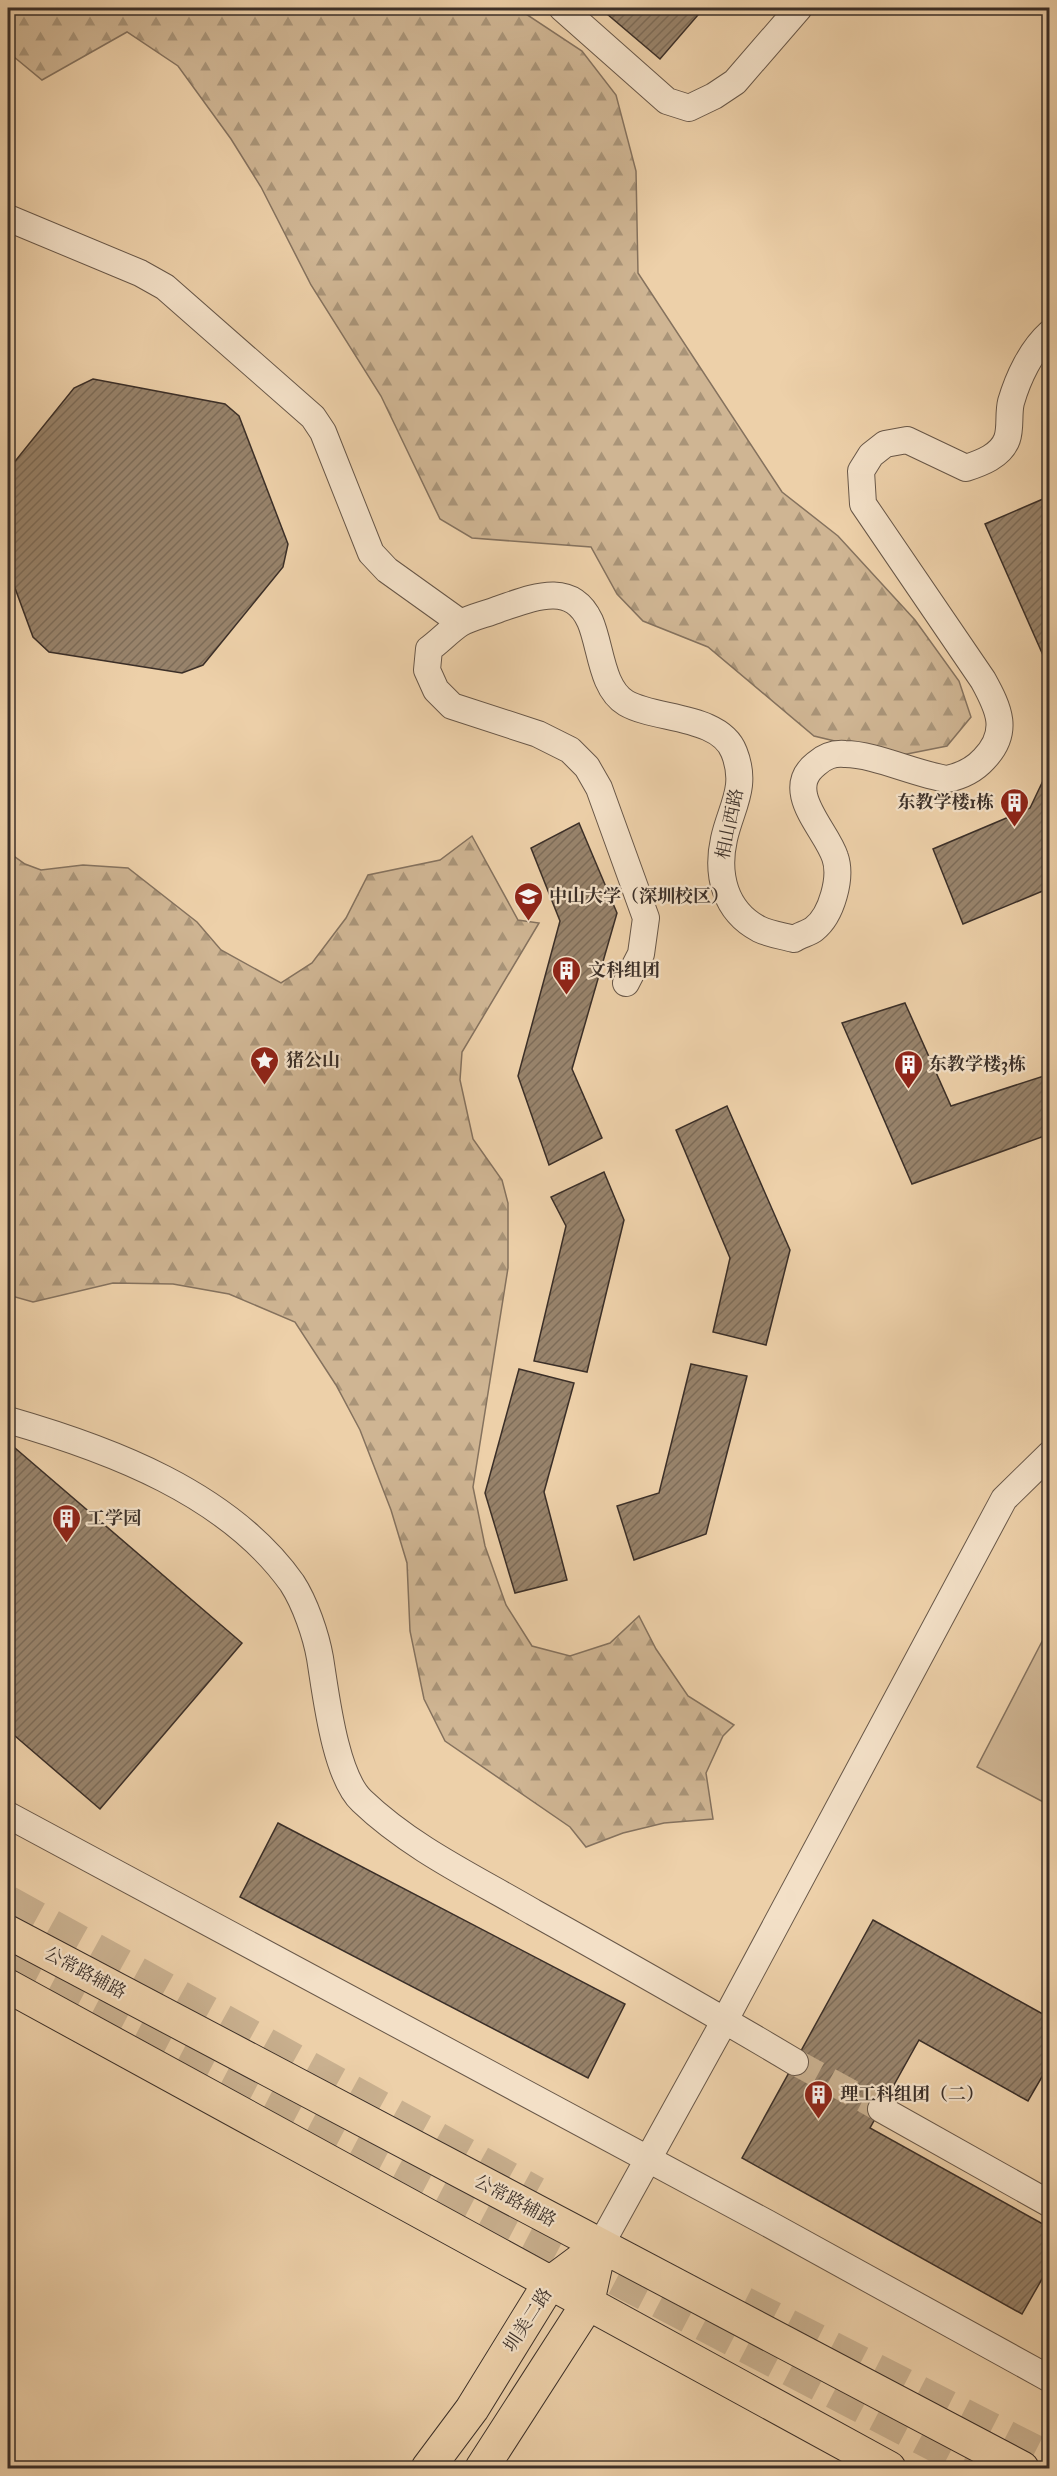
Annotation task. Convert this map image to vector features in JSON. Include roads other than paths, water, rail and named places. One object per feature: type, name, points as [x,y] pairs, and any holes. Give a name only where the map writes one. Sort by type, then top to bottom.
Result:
[{"type":"main road","name":"公常路辅路","points":[[8,1932],[1022,2469]]},
{"type":"main road","points":[[8,1986],[889,2469]]},
{"type":"main road","name":"圳美二路","points":[[428,2469],[472,2409],[549,2284],[600,2246]]},
{"type":"main road","points":[[482,2469],[587,2305],[600,2246]]},
{"type":"lane","points":[[562,8],[667,101],[689,108],[714,96],[735,82],[799,8]]},
{"type":"lane","points":[[8,218],[140,273],[165,286],[313,417],[323,432],[371,553],[387,570],[461,623]]},
{"type":"lane","name":"相山西路","points":[[626,983],[641,954],[646,918],[599,788],[587,768],[570,750],[538,734],[452,706],[436,690],[427,670],[429,649],[461,623],[539,595],[564,596],[580,606],[596,636],[606,674],[613,690],[623,702],[638,709],[703,725],[718,734],[734,749],[740,768],[740,790],[724,840],[720,872],[727,898],[736,912],[759,930],[794,939],[815,928],[830,906],[836,888],[838,870],[835,856],[805,799],[802,786],[810,768],[825,756],[845,754],[947,779],[961,776],[977,766],[993,750],[1000,735],[995,701],[984,680],[863,504],[861,471],[871,455],[885,444],[907,440],[966,468],[996,454],[1007,440],[1011,403],[1025,367],[1039,343],[1050,333]]},
{"type":"lane","points":[[8,1420],[111,1455],[176,1484],[250,1536],[293,1584],[316,1636],[339,1760],[359,1799],[422,1848],[795,2062]]},
{"type":"lane","points":[[600,2246],[725,2020],[1004,1498],[1050,1454]]},
{"type":"lane","points":[[8,1815],[648,2159],[1050,2379]]},
{"type":"lane","points":[[881,2109],[1050,2204]]},
{"type":"tunnel","points":[[8,1902],[536,2193]]},
{"type":"tunnel","points":[[8,1962],[979,2468]]},
{"type":"tunnel","points":[[795,2062],[881,2109]]},
{"type":"tunnel","points":[[744,2303],[1050,2459]]},
{"type":"place","name":"东教学楼1栋","points":[[1015,828]]},
{"type":"place","name":"中山大学（深圳校区）","points":[[528,922]]},
{"type":"place","name":"文科组团","points":[[567,996]]},
{"type":"place","name":"猪公山","points":[[265,1086]]},
{"type":"place","name":"东教学楼3栋","points":[[908,1090]]},
{"type":"place","name":"工学园","points":[[66,1544]]},
{"type":"place","name":"理工科组团（二）","points":[[819,2120]]}]
